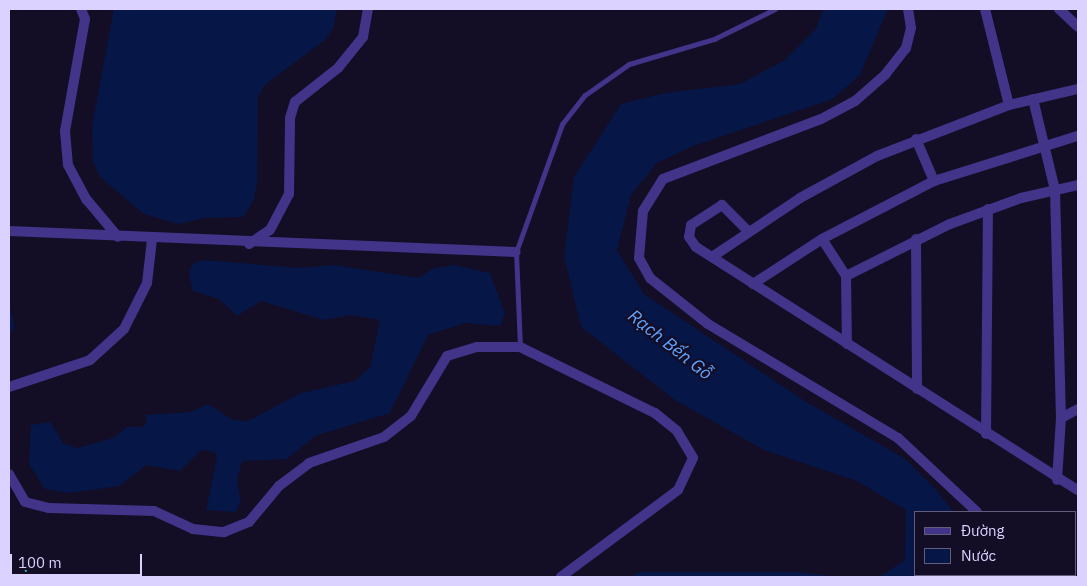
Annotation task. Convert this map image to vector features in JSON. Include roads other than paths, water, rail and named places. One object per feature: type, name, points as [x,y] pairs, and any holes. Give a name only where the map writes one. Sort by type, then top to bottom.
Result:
[{"type":"street","points":[[81,9],[85,19],[65,131],[68,165],[87,200],[118,237]]},
{"type":"street","points":[[250,244],[270,230],[289,194],[290,118],[295,102],[338,68],[358,43],[368,9]]},
{"type":"street","points":[[908,9],[911,28],[906,48],[886,74],[855,101],[821,119],[662,179],[643,211],[638,258],[650,278],[708,324],[898,438],[976,511]]},
{"type":"street","points":[[985,9],[1009,105]]},
{"type":"street","points":[[1058,9],[1078,27]]},
{"type":"street","points":[[712,257],[748,231],[840,174],[916,139],[1009,105],[1078,89]]},
{"type":"street","points":[[1033,99],[1046,143],[1055,190],[1061,418],[1057,480]]},
{"type":"street","points":[[753,284],[822,238],[934,181],[1046,143],[1078,136]]},
{"type":"street","points":[[916,139],[934,181]]},
{"type":"street","points":[[846,276],[916,239],[988,209],[1078,185]]},
{"type":"street","points":[[748,231],[730,208],[714,208],[689,230],[691,242],[712,257],[1057,480],[1078,490]]},
{"type":"street","points":[[986,434],[988,209]]},
{"type":"street","points":[[9,231],[152,240],[516,252]]},
{"type":"street","points":[[822,238],[846,276],[847,344]]},
{"type":"street","points":[[916,239],[917,390]]},
{"type":"street","points":[[9,387],[90,360],[124,329],[147,283],[152,240]]},
{"type":"street","points":[[9,474],[25,502],[49,508],[154,511],[193,528],[224,532],[249,522],[279,486],[309,463],[384,437],[411,416],[448,356],[477,347],[520,348],[655,413],[677,431],[693,458],[691,470],[672,495],[561,577]]},
{"type":"street","points":[[1061,418],[1078,409]]},
{"type":"lane","points":[[520,348],[520,258],[516,252],[562,124],[585,95],[629,64],[722,36],[775,9]]},
{"type":"water","points":[[114,9],[337,9],[333,29],[325,40],[266,84],[258,97],[257,182],[254,200],[243,217],[204,218],[179,224],[161,219],[144,214],[100,177],[93,161],[92,126]]},
{"type":"water","name":"Rạch Bến Gỗ","points":[[823,9],[888,9],[860,75],[833,99],[693,146],[657,163],[631,195],[617,250],[644,294],[808,403],[904,458],[938,492],[952,511],[914,511],[914,576],[949,577],[879,577],[905,560],[906,510],[857,481],[764,450],[675,400],[581,327],[564,256],[574,177],[621,104],[665,93],[740,84],[785,60],[816,29]]},
{"type":"water","points":[[203,260],[300,268],[333,265],[419,278],[432,269],[454,265],[490,273],[505,314],[500,326],[465,323],[428,335],[390,413],[315,436],[287,459],[242,461],[237,480],[241,501],[236,512],[206,510],[217,458],[215,452],[201,450],[180,471],[147,465],[119,486],[69,493],[45,489],[29,464],[31,425],[50,422],[64,444],[78,448],[113,438],[127,427],[142,427],[147,422],[145,415],[191,412],[208,404],[233,420],[248,421],[301,393],[355,381],[370,367],[380,320],[351,315],[324,320],[261,301],[237,316],[219,299],[193,291],[189,274],[192,264]]},
{"type":"water","points":[[9,305],[15,327],[9,335]]},
{"type":"water","points":[[639,572],[798,572],[840,577],[631,577]]}]
